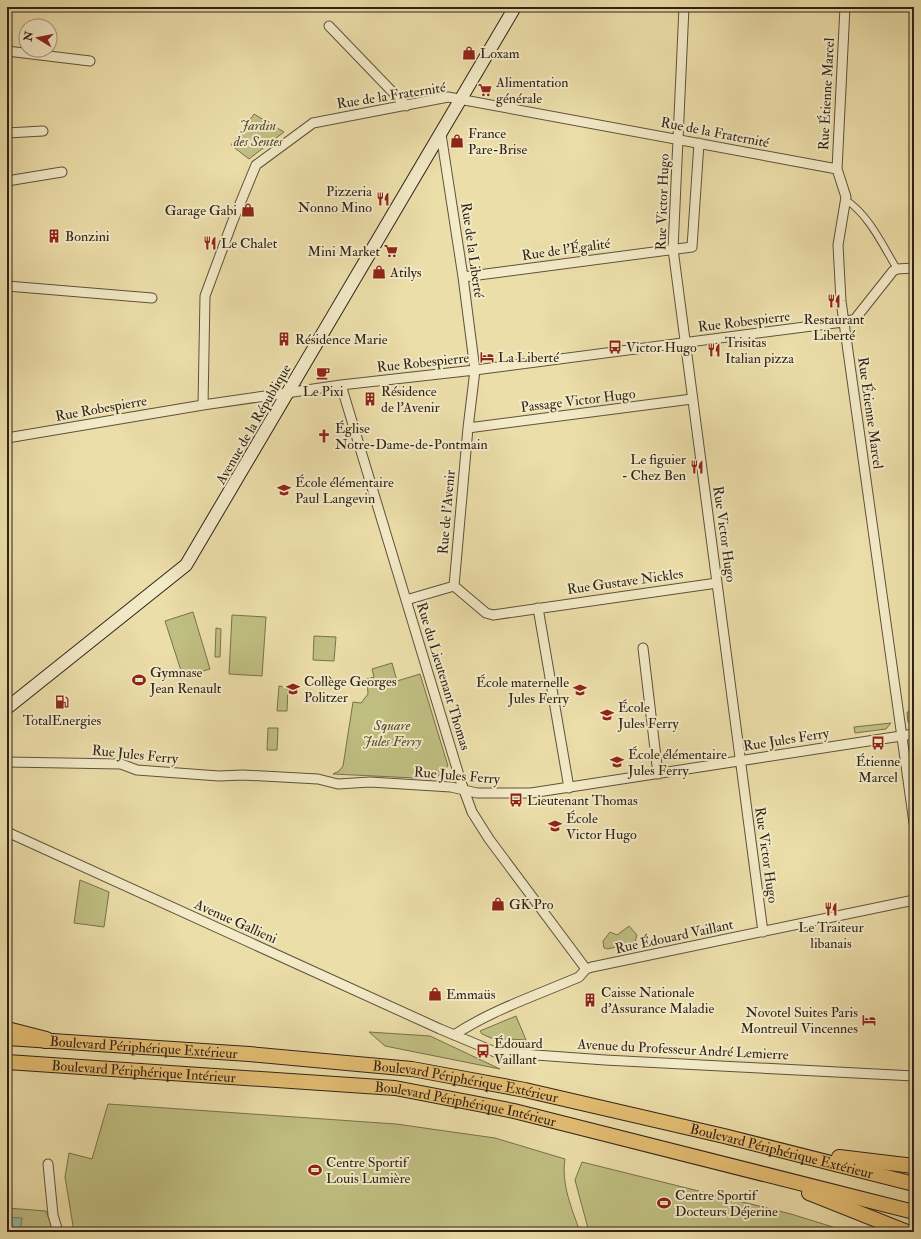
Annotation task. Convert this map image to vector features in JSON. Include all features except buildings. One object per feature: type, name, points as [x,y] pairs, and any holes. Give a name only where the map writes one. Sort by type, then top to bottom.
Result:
[{"type":"highway","points":[[7,1030],[46,1040]]},
{"type":"highway","name":"Boulevard Périphérique Extérieur","points":[[7,1038],[249,1054],[412,1069],[526,1090],[724,1136],[914,1184]]},
{"type":"highway","name":"Boulevard Périphérique Intérieur","points":[[7,1062],[395,1088],[514,1111],[914,1212]]},
{"type":"highway","points":[[724,1136],[854,1159],[914,1166]]},
{"type":"highway","points":[[758,1173],[907,1232]]},
{"type":"main road","name":"Avenue de la République","points":[[7,708],[186,565],[515,7]]},
{"type":"street","name":"Rue Victor Hugo","points":[[684,7],[673,249],[763,932]]},
{"type":"street","name":"Rue Étienne Marcel","points":[[845,7],[837,168],[846,200],[838,245],[843,322],[914,822]]},
{"type":"street","points":[[329,26],[406,106]]},
{"type":"street","points":[[7,52],[90,61]]},
{"type":"street","name":"Rue de la Fraternité","points":[[203,405],[205,296],[256,165],[313,123],[448,97],[837,168]]},
{"type":"street","points":[[7,133],[43,131]]},
{"type":"street","name":"Rue de la Liberté","points":[[441,134],[463,277],[475,370]]},
{"type":"street","name":"Rue de l'Égalité","points":[[463,277],[692,247],[699,143]]},
{"type":"street","points":[[7,181],[62,172]]},
{"type":"street","points":[[846,200],[852,204],[867,222],[897,269],[914,268]]},
{"type":"street","name":"Rue Robespierre","points":[[7,438],[288,392],[475,370],[843,322],[855,319],[890,274],[897,269]]},
{"type":"street","points":[[7,286],[152,298]]},
{"type":"street","name":"Rue de l'Avenir","points":[[454,586],[468,428],[475,370]]},
{"type":"street","name":"Rue du Lieutenant Thomas","points":[[340,385],[472,812],[489,839],[586,969]]},
{"type":"street","name":"Passage Victor Hugo","points":[[468,428],[692,399]]},
{"type":"street","name":"Rue Gustave Nickles","points":[[454,586],[486,614],[493,615],[717,583]]},
{"type":"street","points":[[406,600],[454,586]]},
{"type":"street","points":[[538,608],[569,788]]},
{"type":"street","points":[[643,648],[658,774]]},
{"type":"street","name":"Rue Jules Ferry","points":[[7,762],[122,764],[137,770],[219,776],[243,775],[318,779],[338,784],[370,782],[444,786],[477,793],[531,793],[914,734]]},
{"type":"street","name":"Avenue Gallieni","points":[[7,832],[454,1035]]},
{"type":"street","name":"Rue Édouard Vaillant","points":[[454,1035],[513,1005],[580,977],[586,969],[914,900]]},
{"type":"street","name":"Avenue du Professeur André Lemierre","points":[[454,1035],[496,1052],[604,1060],[914,1076]]},
{"type":"street","points":[[48,1164],[53,1214],[58,1232]]},
{"type":"green space","name":"Jardin des Sentes","points":[[254,114],[284,132],[249,159],[231,145]]},
{"type":"green space","points":[[193,612],[210,669],[183,677],[165,621]]},
{"type":"green space","points":[[232,615],[266,617],[262,676],[229,674]]},
{"type":"green space","points":[[216,628],[221,629],[220,657],[215,657]]},
{"type":"green space","points":[[314,636],[336,637],[334,661],[313,660]]},
{"type":"green space","name":"Square Jules Ferry","points":[[392,663],[397,681],[420,674],[448,766],[435,779],[333,774],[339,771],[343,766],[353,702],[361,703],[368,694],[367,679],[374,677],[372,669]]},
{"type":"green space","points":[[279,686],[288,687],[287,711],[277,711]]},
{"type":"green space","points":[[907,712],[914,712],[914,727],[908,722]]},
{"type":"green space","points":[[891,723],[886,729],[855,733],[854,727]]},
{"type":"green space","points":[[268,728],[278,728],[277,750],[267,750]]},
{"type":"green space","points":[[80,880],[109,892],[104,927],[74,923]]},
{"type":"green space","points":[[629,926],[637,935],[635,942],[608,949],[604,948],[603,941],[610,932],[617,935]]},
{"type":"green space","points":[[516,1016],[526,1040],[491,1038],[482,1034],[480,1031]]},
{"type":"green space","points":[[369,1032],[430,1036],[500,1069],[385,1046]]},
{"type":"green space","name":"Centre Sportif Louis Lumière","points":[[108,1104],[396,1124],[495,1138],[565,1159],[564,1168],[566,1187],[580,1232],[74,1232],[65,1177],[69,1153],[92,1159]]},
{"type":"green space","name":"Centre Sportif Docteurs Déjerine","points":[[582,1162],[791,1214],[849,1232],[589,1232],[575,1180]]},
{"type":"green space","points":[[7,1208],[46,1211],[54,1232],[7,1232]]},
{"type":"shaded area","points":[[7,1217],[22,1218],[20,1232],[7,1232]]},
{"type":"place","name":"Loxam","points":[[469,53]]},
{"type":"place","name":"Alimentation générale","points":[[485,90]]},
{"type":"place","name":"France Pare-Brise","points":[[457,141]]},
{"type":"place","name":"Pizzeria Nonno Mino","points":[[383,199]]},
{"type":"place","name":"Garage Gabi","points":[[248,210]]},
{"type":"place","name":"Bonzini","points":[[54,236]]},
{"type":"place","name":"Le Chalet","points":[[210,243]]},
{"type":"place","name":"Mini Market","points":[[391,251]]},
{"type":"place","name":"Atilys","points":[[379,272]]},
{"type":"place","name":"Restaurant Liberté","points":[[834,301]]},
{"type":"place","name":"Résidence Marie","points":[[284,339]]},
{"type":"place","name":"Victor Hugo","points":[[615,347]]},
{"type":"place","name":"Trisitas Italian pizza","points":[[714,350]]},
{"type":"place","name":"La Liberté","points":[[487,357]]},
{"type":"place","name":"Le Pixi","points":[[323,373]]},
{"type":"place","name":"Résidence de l'Avenir","points":[[370,399]]},
{"type":"place","name":"Église Notre-Dame-de-Pontmain","points":[[324,436]]},
{"type":"place","name":"Le figuier - Chez Ben","points":[[697,467]]},
{"type":"place","name":"École élémentaire Paul Langevin","points":[[284,490]]},
{"type":"place","name":"Gymnase Jean Renault","points":[[139,680]]},
{"type":"place","name":"Collège Georges Politzer","points":[[293,689]]},
{"type":"place","name":"École maternelle Jules Ferry","points":[[580,690]]},
{"type":"place","name":"TotalEnergies","points":[[62,702]]},
{"type":"place","name":"École Jules Ferry","points":[[607,715]]},
{"type":"place","name":"Étienne Marcel","points":[[878,743]]},
{"type":"place","name":"École élémentaire Jules Ferry","points":[[617,762]]},
{"type":"place","name":"Lieutenant Thomas","points":[[516,800]]},
{"type":"place","name":"École Victor Hugo","points":[[555,826]]},
{"type":"place","name":"GK Pro","points":[[498,904]]},
{"type":"place","name":"Le Traiteur libanais","points":[[831,909]]},
{"type":"place","name":"Emmaüs","points":[[435,994]]},
{"type":"place","name":"Caisse Nationale d'Assurance Maladie","points":[[590,1000]]},
{"type":"place","name":"Novotel Suites Paris Montreuil Vincennes","points":[[869,1020]]},
{"type":"place","name":"Édouard Vaillant","points":[[483,1051]]},
{"type":"place","name":"Centre Sportif Louis Lumière","points":[[315,1170]]},
{"type":"place","name":"Centre Sportif Docteurs Déjerine","points":[[664,1203]]}]
